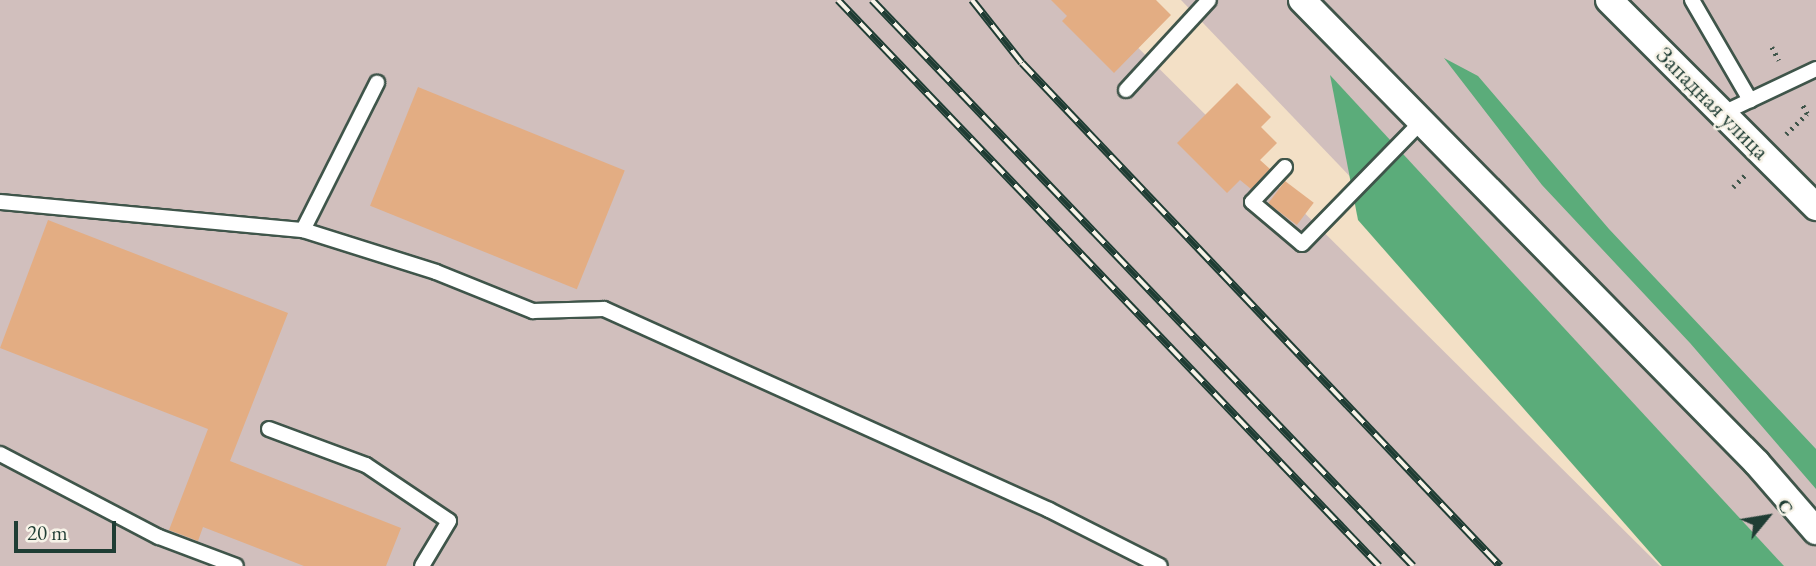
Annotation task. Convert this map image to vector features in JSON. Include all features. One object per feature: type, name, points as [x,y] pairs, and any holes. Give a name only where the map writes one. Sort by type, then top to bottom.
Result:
[{"type":"street","points":[[1301,0],[1757,463],[1816,531]]},
{"type":"street","name":"Западная улица","points":[[1609,0],[1816,207]]},
{"type":"lane","points":[[1126,90],[1209,0]]},
{"type":"lane","points":[[1692,0],[1750,100]]},
{"type":"lane","points":[[1723,113],[1816,69]]},
{"type":"lane","points":[[303,230],[377,83]]},
{"type":"lane","points":[[1285,167],[1252,202],[1302,244],[1421,122]]},
{"type":"lane","points":[[0,202],[303,230],[436,272],[533,311],[604,309],[1049,510],[1160,566]]},
{"type":"lane","points":[[269,429],[366,465],[449,521],[422,566]]},
{"type":"lane","points":[[0,454],[159,537],[236,566]]},
{"type":"path","points":[[1733,187],[1807,114],[1772,47]]},
{"type":"shaded area","points":[[0,0],[1090,0],[1660,566],[0,566]]},
{"type":"shaded area","points":[[1181,0],[1816,0],[1816,566],[1723,566]]},
{"type":"green space","points":[[1444,58],[1478,76],[1609,229],[1816,449],[1816,489],[1690,343],[1542,185]]},
{"type":"green space","points":[[1330,75],[1784,566],[1662,566],[1358,220]]},
{"type":"building","points":[[1051,0],[1156,0],[1171,15],[1114,73],[1062,21],[1067,16]]},
{"type":"building","points":[[1237,83],[1271,117],[1261,127],[1277,143],[1260,160],[1270,169],[1251,189],[1240,180],[1227,193],[1177,143]]},
{"type":"building","points":[[418,87],[625,171],[577,289],[370,206]]},
{"type":"building","points":[[1285,181],[1314,203],[1297,225],[1268,203]]},
{"type":"building","points":[[48,220],[288,313],[230,461],[401,528],[386,566],[304,566],[203,527],[198,541],[169,530],[208,429],[0,348]]},
{"type":"railway","points":[[838,0],[1379,566]]},
{"type":"railway","points":[[872,0],[1413,566]]},
{"type":"railway","points":[[972,0],[1022,63],[1500,566]]}]
